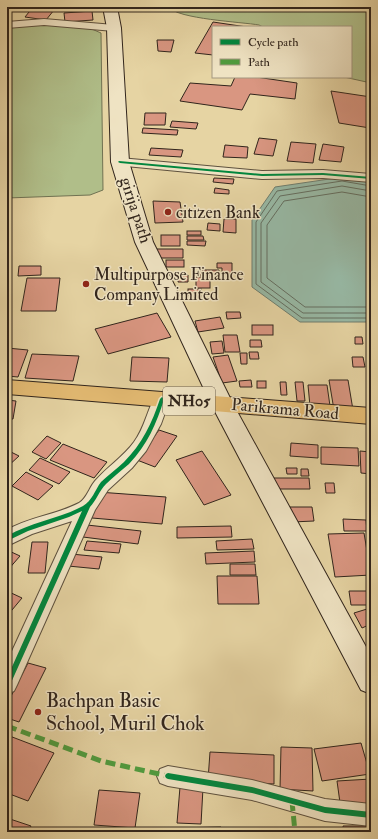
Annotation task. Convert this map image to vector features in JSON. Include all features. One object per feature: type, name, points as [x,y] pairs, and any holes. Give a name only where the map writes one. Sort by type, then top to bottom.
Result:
[{"type":"main road","name":"girija path","points":[[110,7],[114,28],[120,162],[144,242],[197,355],[222,404],[371,682]]},
{"type":"main road","name":"Parikrama Road","points":[[7,388],[371,416]]},
{"type":"street","points":[[7,25],[44,22],[114,28]]},
{"type":"street","points":[[120,162],[262,175],[329,175],[371,178]]},
{"type":"street","points":[[7,686],[87,507],[102,485],[128,461],[145,442],[156,420],[162,399]]},
{"type":"street","points":[[7,539],[14,534],[87,507]]},
{"type":"street","points":[[168,776],[252,790],[324,810],[371,815]]},
{"type":"green space","points":[[169,7],[371,7],[371,83],[348,78],[352,78],[352,26],[261,26],[197,17],[174,11]]},
{"type":"green space","points":[[36,25],[78,26],[101,33],[103,190],[90,195],[7,198],[7,27]]},
{"type":"water","points":[[343,177],[371,182],[371,322],[300,322],[252,287],[252,220],[275,187]]},
{"type":"building","points":[[33,7],[54,10],[46,20],[25,17]]},
{"type":"building","points":[[92,11],[93,20],[65,22],[64,13]]},
{"type":"building","points":[[213,22],[240,26],[212,26],[212,55],[195,53]]},
{"type":"building","points":[[157,40],[174,40],[171,52],[158,51]]},
{"type":"building","points":[[235,78],[263,78],[297,83],[295,99],[250,94],[242,110],[180,101],[190,83],[231,86]]},
{"type":"building","points":[[331,91],[371,97],[370,128],[339,123]]},
{"type":"building","points":[[145,113],[166,113],[165,125],[144,125]]},
{"type":"building","points":[[172,121],[198,123],[196,129],[170,127]]},
{"type":"building","points":[[143,128],[178,130],[177,135],[142,133]]},
{"type":"building","points":[[259,138],[277,140],[273,156],[254,154]]},
{"type":"building","points":[[291,142],[316,144],[313,163],[287,161]]},
{"type":"building","points":[[323,144],[344,147],[341,162],[319,160]]},
{"type":"building","points":[[225,145],[248,147],[247,158],[223,157]]},
{"type":"building","points":[[151,148],[183,150],[181,157],[149,155]]},
{"type":"building","points":[[214,178],[234,179],[233,184],[213,182]]},
{"type":"building","points":[[215,188],[229,190],[229,194],[214,193]]},
{"type":"building","name":"citizen Bank","points":[[153,201],[180,202],[183,222],[155,223]]},
{"type":"building","points":[[224,219],[236,219],[236,233],[223,232]]},
{"type":"building","points":[[208,223],[220,224],[220,231],[207,230]]},
{"type":"building","points":[[187,231],[201,231],[201,235],[187,235]]},
{"type":"building","points":[[161,235],[180,235],[180,246],[161,246]]},
{"type":"building","points":[[187,236],[203,236],[204,240],[187,240]]},
{"type":"building","points":[[187,241],[206,241],[205,246],[187,245]]},
{"type":"building","points":[[156,249],[183,249],[183,258],[155,258]]},
{"type":"building","points":[[166,260],[184,260],[184,267],[166,267]]},
{"type":"building","points":[[217,263],[232,263],[232,274],[222,274],[222,268],[217,268]]},
{"type":"building","points":[[19,266],[41,266],[41,275],[18,276]]},
{"type":"building","points":[[200,270],[219,270],[219,276],[199,275]]},
{"type":"building","points":[[178,274],[188,275],[188,282],[178,282]]},
{"type":"building","points":[[196,277],[210,277],[210,288],[196,288]]},
{"type":"building","points":[[27,278],[60,278],[56,311],[21,311]]},
{"type":"building","points":[[188,289],[201,289],[201,297],[188,297]]},
{"type":"building","points":[[226,312],[240,312],[241,318],[227,319]]},
{"type":"building","points":[[157,313],[171,337],[108,354],[95,329]]},
{"type":"building","points":[[220,317],[224,328],[198,332],[195,321]]},
{"type":"building","points":[[252,325],[273,325],[273,335],[252,335]]},
{"type":"building","points":[[223,335],[237,335],[240,352],[225,352]]},
{"type":"building","points":[[355,337],[362,337],[363,344],[355,344]]},
{"type":"building","points":[[250,340],[261,340],[262,347],[250,347]]},
{"type":"building","points":[[222,341],[224,353],[212,354],[210,342]]},
{"type":"building","points":[[7,348],[28,350],[18,377],[7,376]]},
{"type":"building","points":[[249,352],[258,352],[259,359],[250,359]]},
{"type":"building","points":[[240,353],[247,353],[247,364],[241,364]]},
{"type":"building","points":[[32,354],[79,356],[73,381],[25,378]]},
{"type":"building","points":[[228,355],[237,381],[222,383],[213,357]]},
{"type":"building","points":[[132,357],[169,358],[167,382],[130,381]]},
{"type":"building","points":[[352,357],[363,357],[365,367],[353,367]]},
{"type":"building","points":[[251,380],[252,387],[240,387],[239,381]]},
{"type":"building","points":[[329,380],[348,380],[353,410],[334,410]]},
{"type":"building","points":[[257,381],[266,381],[266,388],[257,388]]},
{"type":"building","points":[[280,382],[286,382],[287,395],[281,395]]},
{"type":"building","points":[[295,382],[303,382],[305,401],[297,401]]},
{"type":"building","points":[[308,385],[327,385],[330,406],[310,406]]},
{"type":"building","points":[[7,400],[16,401],[13,419],[7,419]]},
{"type":"building","points":[[159,430],[177,436],[155,467],[137,460]]},
{"type":"building","points":[[47,436],[61,443],[46,459],[32,452]]},
{"type":"building","points":[[291,443],[318,445],[318,458],[290,456]]},
{"type":"building","points":[[63,444],[107,462],[94,478],[50,460]]},
{"type":"building","points":[[321,447],[358,448],[359,466],[321,464]]},
{"type":"building","points":[[7,450],[19,456],[7,467]]},
{"type":"building","points":[[202,451],[231,495],[204,505],[176,460]]},
{"type":"building","points":[[360,451],[371,452],[371,474],[361,473]]},
{"type":"building","points":[[40,458],[70,472],[59,484],[29,470]]},
{"type":"building","points":[[286,468],[297,468],[297,474],[287,474]]},
{"type":"building","points":[[301,469],[308,469],[309,476],[301,476]]},
{"type":"building","points":[[26,472],[53,486],[38,500],[12,486]]},
{"type":"building","points":[[273,478],[309,478],[310,489],[274,489]]},
{"type":"building","points":[[325,483],[334,483],[335,493],[326,493]]},
{"type":"building","points":[[98,492],[166,497],[162,524],[92,518]]},
{"type":"building","points":[[290,507],[312,507],[314,521],[292,522]]},
{"type":"building","points":[[343,519],[366,520],[367,531],[344,531]]},
{"type":"building","points":[[87,525],[141,531],[138,544],[83,537]]},
{"type":"building","points":[[231,526],[232,537],[177,538],[177,527]]},
{"type":"building","points":[[364,533],[371,575],[335,577],[328,534]]},
{"type":"building","points":[[252,539],[254,549],[217,550],[216,541]]},
{"type":"building","points":[[87,541],[121,544],[119,553],[84,550]]},
{"type":"building","points":[[32,542],[48,542],[45,573],[28,573]]},
{"type":"building","points":[[7,550],[20,556],[7,571]]},
{"type":"building","points":[[254,551],[255,562],[206,564],[205,553]]},
{"type":"building","points":[[71,554],[102,557],[99,569],[68,566]]},
{"type":"building","points":[[230,564],[255,564],[256,575],[230,575]]},
{"type":"building","points":[[217,576],[257,576],[259,604],[218,604]]},
{"type":"building","points":[[7,591],[22,598],[7,616]]},
{"type":"building","points":[[349,591],[371,591],[371,605],[351,605]]},
{"type":"building","points":[[367,609],[371,616],[371,624],[362,628],[354,613]]},
{"type":"building","points":[[28,663],[46,668],[19,722],[7,718],[7,704]]},
{"type":"building","points":[[7,735],[54,753],[28,801],[7,793]]},
{"type":"building","points":[[361,743],[370,774],[322,781],[314,749]]},
{"type":"building","points":[[281,747],[312,748],[313,791],[280,789]]},
{"type":"building","points":[[210,752],[274,755],[274,784],[208,780]]},
{"type":"building","points":[[371,779],[371,809],[341,810],[337,781]]},
{"type":"building","points":[[180,787],[203,788],[201,824],[177,823]]},
{"type":"building","points":[[99,790],[140,793],[135,828],[94,825]]},
{"type":"building","points":[[7,818],[31,826],[28,832],[7,832]]},
{"type":"building","points":[[343,826],[371,826],[371,832],[344,832]]},
{"type":"building","points":[[221,827],[221,832],[172,832],[172,828]]},
{"type":"marked path","points":[[7,726],[101,761],[168,776]]},
{"type":"marked path","points":[[292,801],[295,832]]},
{"type":"cycle path","points":[[120,162],[262,175],[323,174],[371,178]]},
{"type":"cycle path","points":[[7,539],[26,529],[86,507],[93,500],[102,485],[126,463],[145,439],[153,424],[162,399]]},
{"type":"cycle path","points":[[7,685],[87,507]]},
{"type":"cycle path","points":[[168,776],[252,790],[325,810],[371,815]]},
{"type":"place","name":"citizen Bank","points":[[168,212]]},
{"type":"place","name":"Multipurpose Finance Company Limited","points":[[86,284]]},
{"type":"place","name":"Bachpan Basic School, Muril Chok","points":[[38,712]]}]
